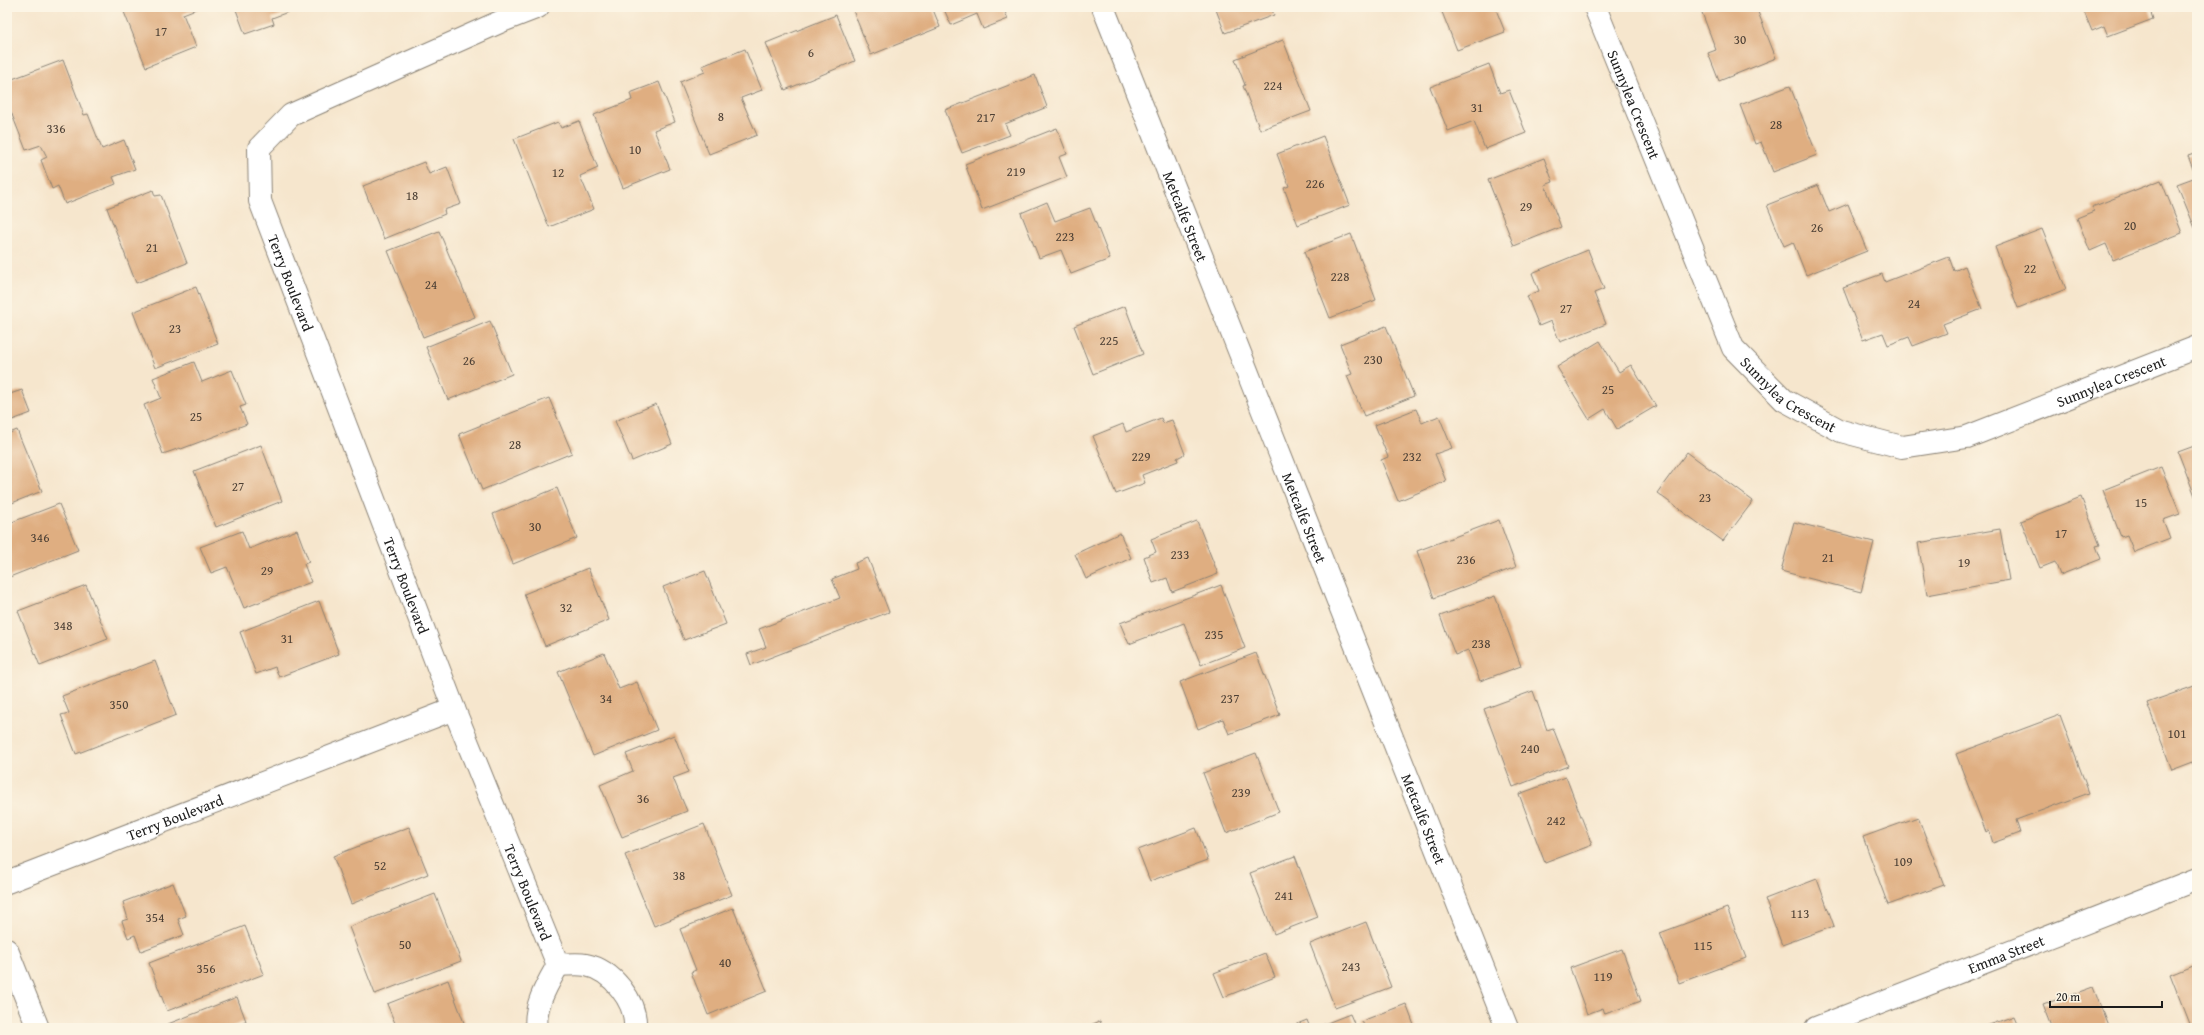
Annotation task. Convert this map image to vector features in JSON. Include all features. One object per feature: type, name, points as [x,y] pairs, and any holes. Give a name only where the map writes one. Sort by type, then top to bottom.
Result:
[{"type":"street","name":"Terry Boulevard","points":[[538,7],[499,14],[291,115],[259,148],[260,201],[454,709],[558,965]]},
{"type":"street","name":"Metcalfe Street","points":[[1103,7],[1507,1028]]},
{"type":"street","name":"Sunnylea Crescent","points":[[1595,7],[1733,348],[1784,400],[1841,431],[1902,447],[1967,438],[2197,347]]},
{"type":"street","name":"Terry Boulevard","points":[[7,882],[454,709]]},
{"type":"street","name":"Emma Street","points":[[1816,1028],[2197,879]]},
{"type":"street","points":[[7,950],[38,1028]]},
{"type":"street","points":[[537,1028],[536,1021],[544,991],[558,965],[586,965],[609,976],[627,995],[636,1020],[635,1028]]},
{"type":"building","points":[[122,7],[201,7],[183,14],[196,47],[146,67]]},
{"type":"building","points":[[235,7],[295,7],[296,9],[272,18],[274,24],[245,34]]},
{"type":"building","points":[[932,7],[940,27],[871,55],[852,8]]},
{"type":"building","points":[[943,7],[1003,7],[1008,19],[983,29],[977,14],[951,25]]},
{"type":"building","points":[[1215,7],[1271,7],[1274,15],[1225,33]]},
{"type":"building","points":[[1440,7],[1495,7],[1505,32],[1457,50]]},
{"type":"building","points":[[1708,7],[1756,7],[1776,58],[1719,81],[1708,53],[1716,50],[1701,10]]},
{"type":"building","points":[[2082,7],[2149,7],[2153,19],[2108,36],[2104,26],[2092,31]]},
{"type":"building","points":[[836,15],[855,61],[785,90],[766,43]]},
{"type":"building","points":[[1283,40],[1311,111],[1260,130],[1243,86],[1245,85],[1235,59]]},
{"type":"building","points":[[745,49],[762,90],[741,98],[757,135],[709,154],[680,82],[705,72],[702,66]]},
{"type":"building","points":[[63,60],[84,115],[88,114],[102,149],[124,140],[135,169],[113,177],[116,184],[65,204],[58,186],[52,189],[41,160],[47,157],[41,145],[26,150],[7,102],[7,81]]},
{"type":"building","points":[[1489,64],[1500,93],[1509,90],[1526,133],[1485,149],[1474,121],[1448,131],[1430,87]]},
{"type":"building","points":[[1035,75],[1047,107],[1005,124],[1010,135],[962,153],[945,110]]},
{"type":"building","points":[[659,82],[675,122],[654,130],[670,169],[623,188],[594,115],[632,100],[630,93]]},
{"type":"building","points":[[1790,86],[1817,155],[1773,172],[1761,142],[1755,144],[1740,105]]},
{"type":"building","points":[[579,121],[598,168],[580,176],[594,209],[549,227],[514,139],[558,122],[561,128]]},
{"type":"building","points":[[1057,128],[1067,154],[1059,157],[1067,177],[982,210],[965,164]]},
{"type":"building","points":[[1323,136],[1350,205],[1298,225],[1284,188],[1289,186],[1277,154]]},
{"type":"building","points":[[2197,153],[2197,227],[2195,228],[2177,184],[2196,177],[2188,156]]},
{"type":"building","points":[[1544,158],[1553,182],[1545,185],[1561,227],[1514,246],[1488,180]]},
{"type":"building","points":[[424,162],[429,174],[447,167],[461,204],[444,210],[445,214],[384,239],[363,186]]},
{"type":"building","points":[[2161,180],[2182,233],[2113,260],[2106,244],[2090,251],[2077,218],[2094,211],[2092,207]]},
{"type":"building","points":[[1818,185],[1829,212],[1848,204],[1867,251],[1806,275],[1793,242],[1784,246],[1767,205]]},
{"type":"building","points":[[153,190],[155,196],[161,195],[187,263],[136,283],[107,208]]},
{"type":"building","points":[[1047,202],[1055,221],[1090,208],[1110,259],[1071,274],[1061,250],[1039,258],[1021,213]]},
{"type":"building","points":[[2042,229],[2066,289],[2018,308],[1995,247]]},
{"type":"building","points":[[439,231],[475,317],[423,337],[388,251]]},
{"type":"building","points":[[1351,234],[1376,300],[1330,318],[1304,252]]},
{"type":"building","points":[[1588,250],[1604,289],[1594,293],[1606,324],[1560,342],[1551,321],[1539,326],[1527,296],[1539,291],[1532,273]]},
{"type":"building","points":[[1949,257],[1954,271],[1965,266],[1982,309],[1943,324],[1947,333],[1913,346],[1909,337],[1888,345],[1883,333],[1863,340],[1843,288],[1882,274],[1885,282]]},
{"type":"building","points":[[196,287],[218,344],[155,368],[133,312]]},
{"type":"building","points":[[1125,306],[1143,354],[1093,374],[1074,326]]},
{"type":"building","points":[[490,321],[512,374],[448,400],[426,347]]},
{"type":"building","points":[[1386,326],[1414,396],[1364,416],[1347,376],[1352,374],[1340,344]]},
{"type":"building","points":[[1600,341],[1619,372],[1631,365],[1656,406],[1617,429],[1605,409],[1589,419],[1557,367]]},
{"type":"building","points":[[194,362],[202,382],[232,370],[246,405],[240,407],[247,424],[181,449],[180,448],[163,454],[144,405],[161,398],[153,378]]},
{"type":"building","points":[[7,387],[10,394],[22,390],[31,413],[7,422]]},
{"type":"building","points":[[549,398],[572,453],[482,490],[459,434]]},
{"type":"building","points":[[656,404],[672,444],[632,461],[615,421]]},
{"type":"building","points":[[1416,409],[1422,423],[1439,416],[1452,448],[1435,454],[1446,481],[1398,501],[1381,460],[1388,457],[1375,425]]},
{"type":"building","points":[[1161,418],[1163,423],[1172,420],[1185,454],[1177,458],[1178,461],[1142,475],[1145,483],[1116,494],[1093,436],[1123,424],[1126,432]]},
{"type":"building","points":[[17,430],[42,491],[7,505],[7,434]]},
{"type":"building","points":[[261,445],[282,501],[216,527],[194,471]]},
{"type":"building","points":[[2197,445],[2197,501],[2178,452]]},
{"type":"building","points":[[1687,452],[1753,501],[1723,541],[1657,493]]},
{"type":"building","points":[[2161,467],[2180,514],[2163,520],[2170,538],[2134,552],[2127,535],[2121,537],[2103,490]]},
{"type":"building","points":[[557,488],[577,538],[513,564],[493,514]]},
{"type":"building","points":[[2081,497],[2100,545],[2096,546],[2101,559],[2060,575],[2055,562],[2040,568],[2021,521]]},
{"type":"building","points":[[59,504],[78,550],[7,578],[7,524]]},
{"type":"building","points":[[1499,520],[1516,567],[1434,598],[1417,551]]},
{"type":"building","points":[[1197,521],[1218,574],[1172,592],[1167,578],[1153,583],[1144,557],[1156,552],[1151,539]]},
{"type":"building","points":[[1794,522],[1874,542],[1861,592],[1781,571]]},
{"type":"building","points":[[2000,529],[2009,580],[1927,595],[1918,543]]},
{"type":"building","points":[[297,530],[309,562],[304,564],[311,582],[244,608],[227,567],[211,573],[200,547],[242,531],[249,549]]},
{"type":"building","points":[[1120,533],[1131,558],[1086,579],[1075,554]]},
{"type":"building","points":[[868,558],[889,612],[751,665],[747,654],[766,647],[759,629],[840,598],[832,579],[857,569],[855,563]]},
{"type":"building","points":[[588,568],[609,620],[545,646],[524,594]]},
{"type":"building","points":[[705,571],[726,624],[684,640],[663,587]]},
{"type":"building","points":[[86,585],[108,639],[40,666],[18,611]]},
{"type":"building","points":[[1221,585],[1245,648],[1201,665],[1184,623],[1129,644],[1120,623]]},
{"type":"building","points":[[1495,596],[1521,666],[1480,681],[1468,650],[1455,655],[1440,616]]},
{"type":"building","points":[[319,601],[339,654],[279,677],[275,667],[256,674],[240,632]]},
{"type":"building","points":[[604,653],[619,689],[637,682],[657,730],[593,756],[558,672]]},
{"type":"building","points":[[1256,653],[1280,715],[1229,734],[1223,719],[1198,729],[1180,682]]},
{"type":"building","points":[[155,661],[176,715],[76,754],[61,715],[69,713],[62,696]]},
{"type":"building","points":[[2197,685],[2197,772],[2193,762],[2172,770],[2147,703]]},
{"type":"building","points":[[1533,691],[1547,730],[1553,728],[1568,766],[1513,787],[1484,709]]},
{"type":"building","points":[[2060,715],[2089,793],[2016,820],[2020,833],[1993,843],[1989,830],[1986,832],[1956,754]]},
{"type":"building","points":[[674,735],[689,772],[673,778],[687,811],[622,837],[600,785],[633,771],[626,754]]},
{"type":"building","points":[[1256,753],[1279,812],[1226,833],[1203,773]]},
{"type":"building","points":[[1566,777],[1592,845],[1545,863],[1519,794]]},
{"type":"building","points":[[1918,817],[1944,885],[1888,905],[1863,837]]},
{"type":"building","points":[[704,824],[732,895],[654,926],[625,855]]},
{"type":"building","points":[[409,827],[428,874],[351,904],[333,856]]},
{"type":"building","points":[[1196,828],[1208,860],[1150,881],[1138,850]]},
{"type":"building","points":[[1295,856],[1318,917],[1274,934],[1250,873]]},
{"type":"building","points":[[1817,879],[1834,926],[1782,945],[1765,899]]},
{"type":"building","points":[[173,883],[186,916],[178,919],[184,935],[141,951],[135,935],[128,938],[122,921],[128,919],[123,902]]},
{"type":"building","points":[[435,894],[461,961],[375,994],[349,927]]},
{"type":"building","points":[[733,908],[767,991],[708,1015],[691,972],[696,970],[680,929]]},
{"type":"building","points":[[1727,908],[1746,958],[1679,983],[1660,933]]},
{"type":"building","points":[[1366,922],[1391,987],[1335,1008],[1310,944]]},
{"type":"building","points":[[245,926],[264,974],[167,1011],[149,963]]},
{"type":"building","points":[[1622,949],[1641,1001],[1605,1014],[1603,1008],[1587,1014],[1570,968]]},
{"type":"building","points":[[1265,953],[1275,977],[1224,997],[1214,973]]},
{"type":"building","points":[[2197,963],[2197,1028],[2191,1028],[2170,974]]},
{"type":"building","points":[[448,980],[466,1028],[397,1028],[387,1004]]},
{"type":"building","points":[[2093,987],[2109,1028],[2052,1028],[2043,1005]]},
{"type":"building","points":[[237,997],[246,1021],[228,1028],[170,1028],[168,1024]]},
{"type":"building","points":[[1406,1004],[1415,1028],[1365,1028],[1362,1021]]},
{"type":"building","points":[[1350,1014],[1356,1028],[1323,1028],[1322,1025]]},
{"type":"building","points":[[2014,1016],[2019,1028],[1981,1028]]},
{"type":"building","points":[[1307,1020],[1310,1028],[1287,1028]]},
{"type":"building","points":[[1100,1021],[1103,1028],[1083,1028]]}]
